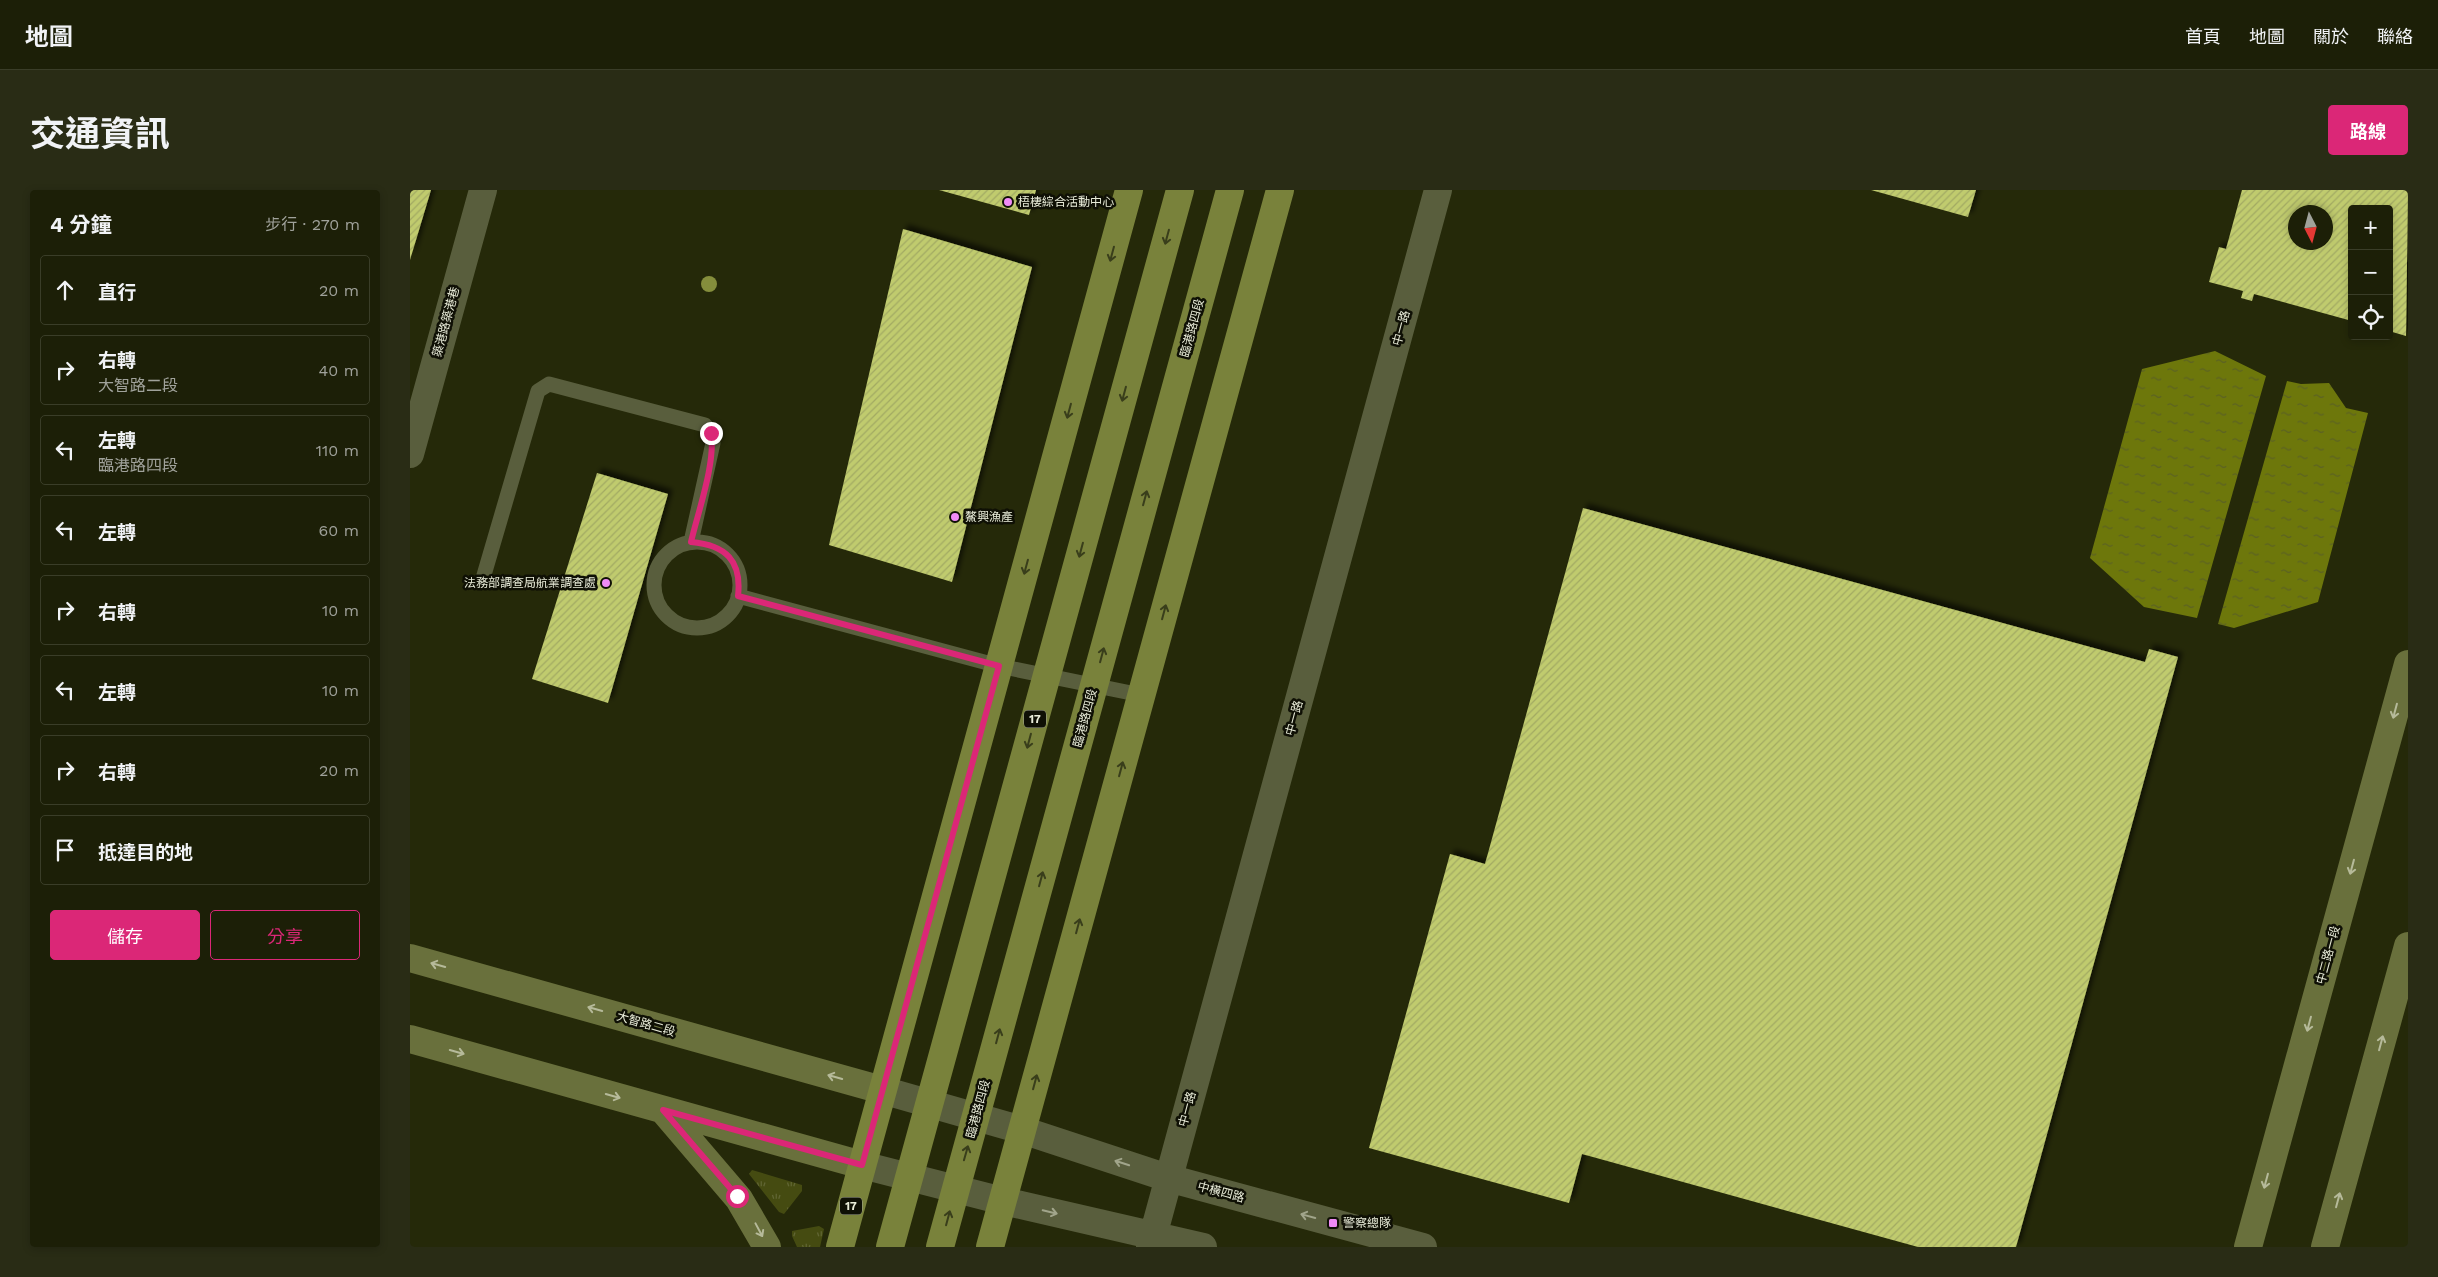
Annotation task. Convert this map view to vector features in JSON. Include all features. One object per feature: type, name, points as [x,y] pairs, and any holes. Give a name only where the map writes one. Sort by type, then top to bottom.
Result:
[{"type":"main road","name":"17","points":[[840,1247],[1129,190]]},
{"type":"main road","name":"17","points":[[890,1247],[1180,190]]},
{"type":"main road","name":"臨港路四段","points":[[940,1247],[1230,190]]},
{"type":"main road","points":[[990,1247],[1280,190]]},
{"type":"street","name":"築港路築港巷","points":[[410,454],[483,190]]},
{"type":"street","name":"中一路","points":[[1151,1240],[1438,190]]},
{"type":"street","name":"中二路一段","points":[[2248,1247],[2408,664]]},
{"type":"street","points":[[2325,1247],[2408,946]]},
{"type":"street","name":"大智路二段","points":[[410,958],[882,1090]]},
{"type":"street","points":[[410,1039],[862,1165],[1151,1240],[1203,1247]]},
{"type":"street","name":"中橫四路","points":[[882,1090],[1022,1130],[1168,1178],[1423,1247]]},
{"type":"street","points":[[663,1110],[739,1199],[758,1227],[767,1247]]},
{"type":"lane","points":[[484,575],[538,391],[550,384],[705,425],[711,433],[713,443],[691,542]]},
{"type":"lane","points":[[691,542],[708,544],[723,551],[735,564],[740,580],[738,596],[731,612],[718,623],[702,628],[685,626],[670,619],[659,607],[654,590],[655,574],[662,558],[675,547],[691,542]]},
{"type":"lane","points":[[738,596],[999,666],[1141,695]]},
{"type":"green space","points":[[752,1170],[802,1185],[802,1191],[784,1214],[779,1212],[749,1174]]},
{"type":"green space","points":[[819,1226],[824,1229],[820,1247],[797,1247],[792,1231]]},
{"type":"water","points":[[2215,351],[2266,376],[2197,618],[2144,607],[2090,558],[2142,369]]},
{"type":"water","points":[[2287,381],[2301,384],[2329,383],[2346,408],[2368,413],[2318,602],[2234,628],[2218,624]]},
{"type":"building","points":[[410,190],[431,190],[410,260]]},
{"type":"building","name":"梧棲綜合活動中心","points":[[939,190],[1036,190],[1029,215]]},
{"type":"building","points":[[1871,190],[1976,190],[1968,217]]},
{"type":"building","points":[[2242,190],[2408,190],[2406,336],[2393,332],[2393,205],[2348,205],[2348,320],[2254,294],[2252,301],[2241,298],[2243,291],[2209,282],[2219,247],[2226,249]]},
{"type":"building","points":[[903,229],[1032,267],[952,582],[829,545]]},
{"type":"building","points":[[597,473],[668,494],[608,703],[532,679]]},
{"type":"building","points":[[1583,508],[2145,662],[2149,649],[2178,657],[2016,1247],[1918,1247],[1582,1154],[1569,1203],[1369,1148],[1450,854],[1485,864]]},
{"type":"place","name":"梧棲綜合活動中心","points":[[1008,202]]},
{"type":"place","name":"鰲興漁產","points":[[955,517]]},
{"type":"place","name":"法務部調查局航業調查處","points":[[606,583]]},
{"type":"place","name":"警察總隊","points":[[1333,1223]]},
{"type":"route","points":[[711,433],[713,443],[711,457],[691,542],[708,544],[723,551],[735,564],[740,580],[738,596],[999,666],[862,1165],[663,1110],[737,1196]]}]
